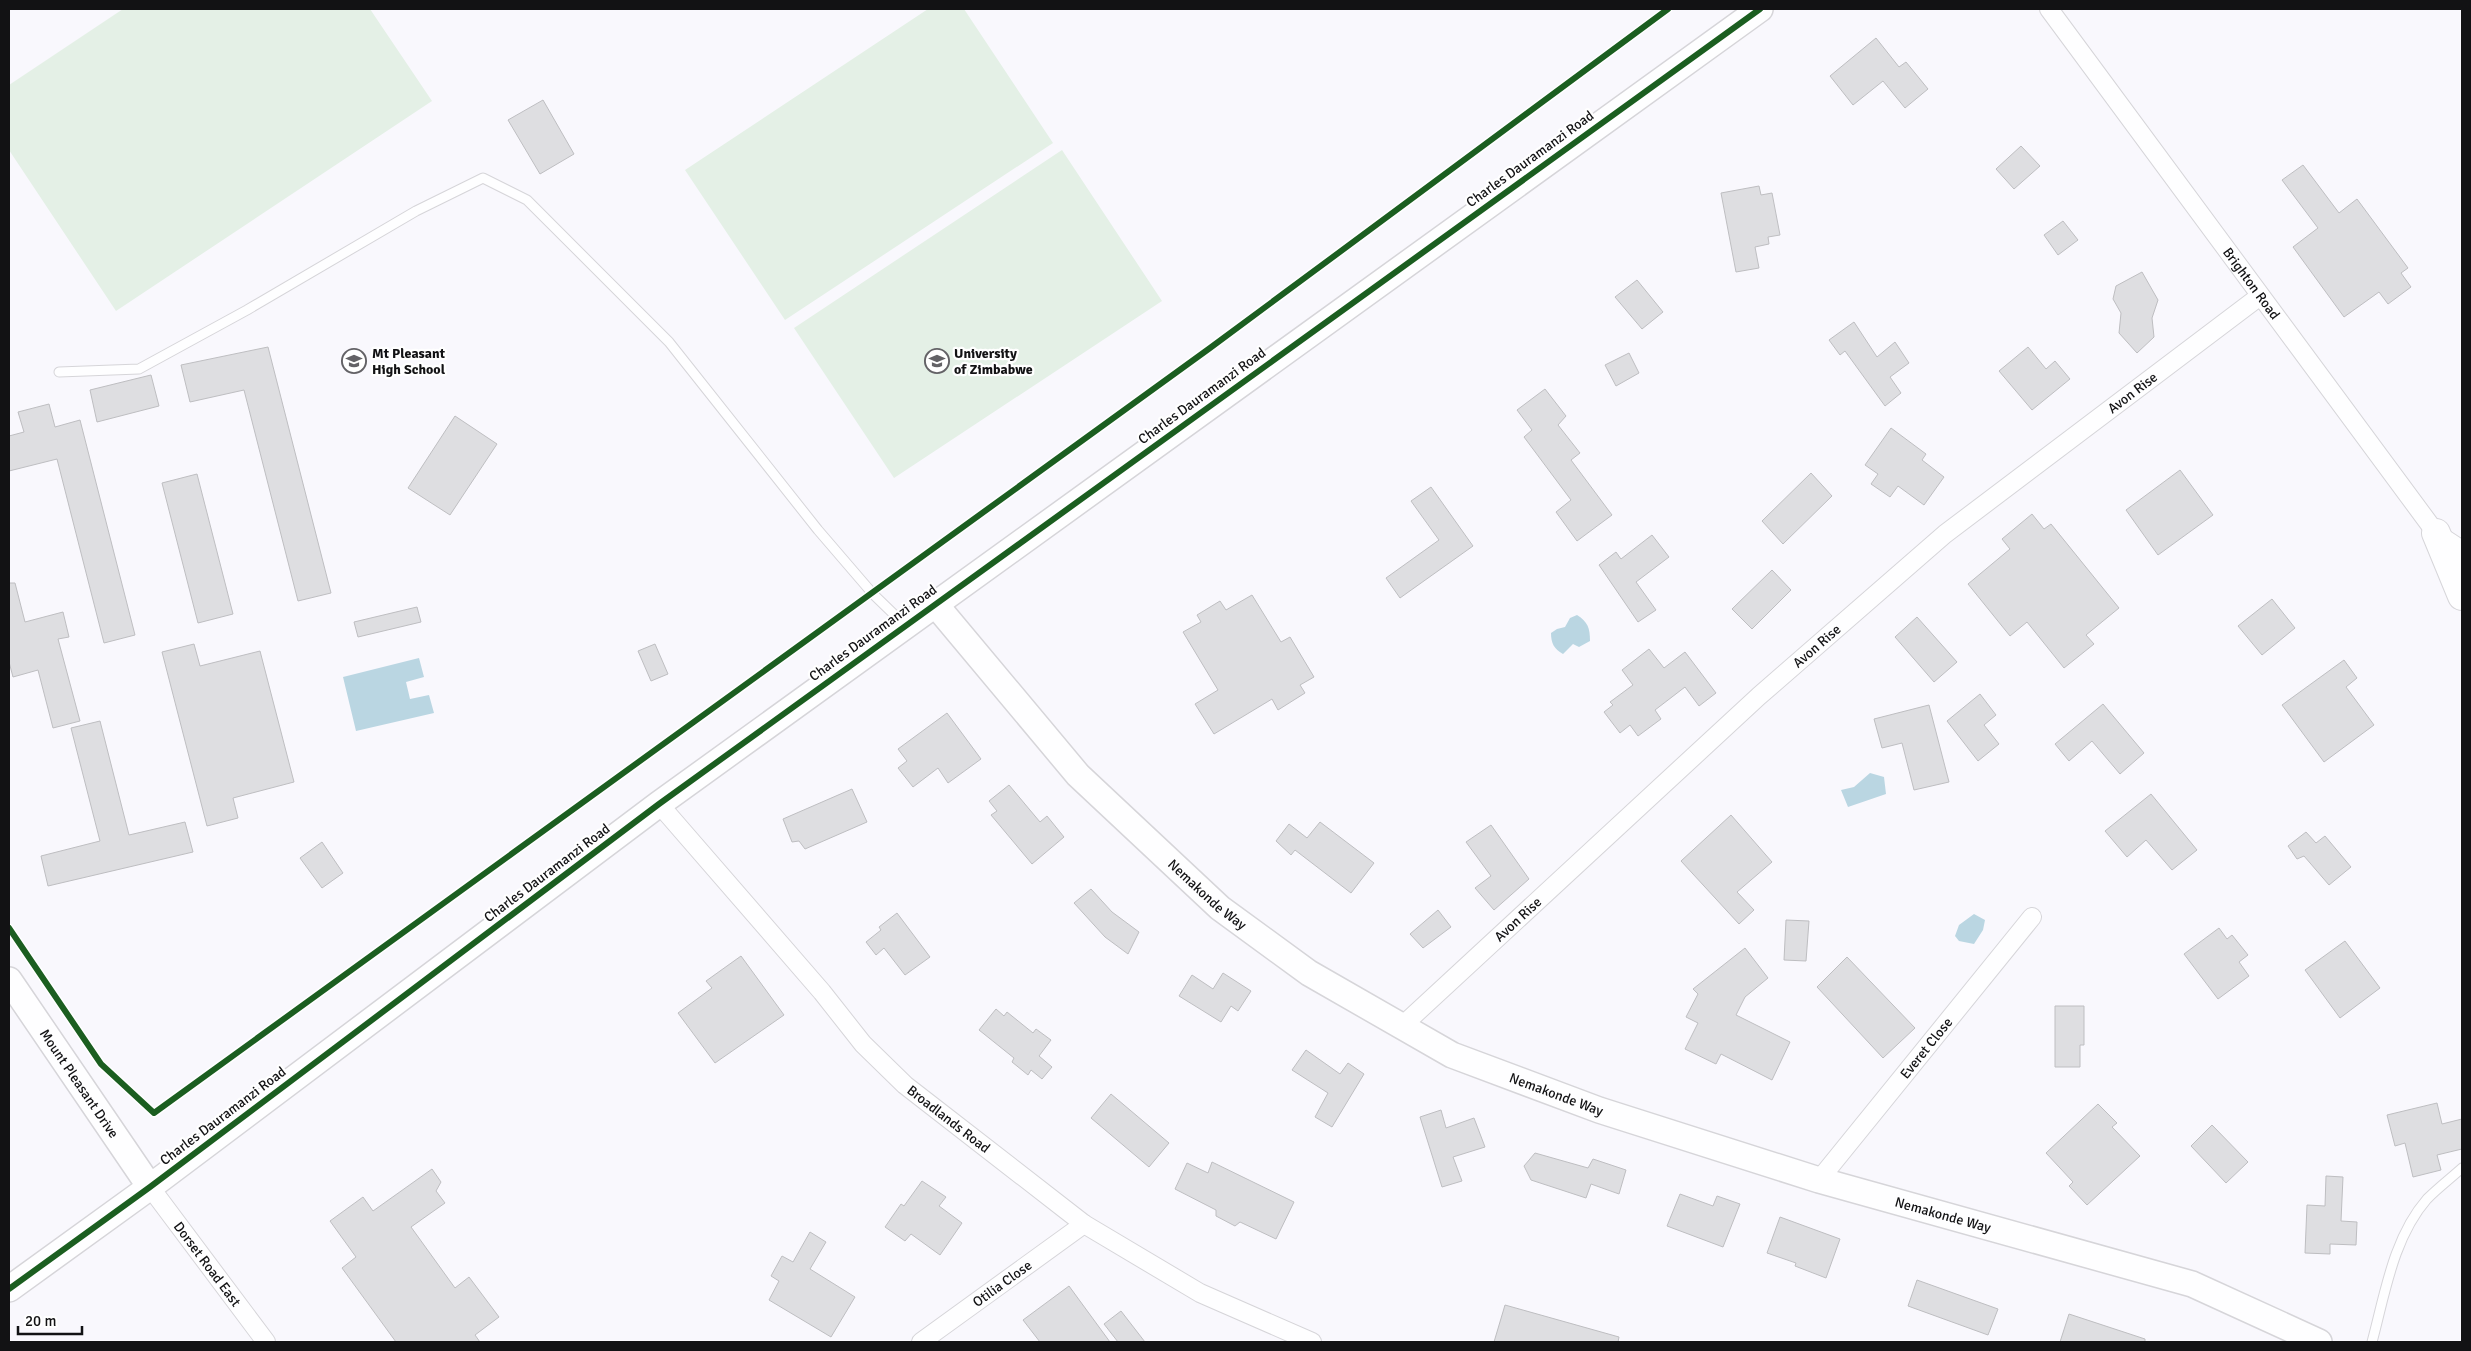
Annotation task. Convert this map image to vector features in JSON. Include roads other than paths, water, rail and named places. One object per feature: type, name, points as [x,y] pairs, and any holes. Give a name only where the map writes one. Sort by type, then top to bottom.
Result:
[{"type":"highway","points":[[2436,533],[2462,596]]},
{"type":"street","name":"Charles Dauramanzi Road","points":[[9,1289],[150,1187],[659,804],[1760,9]]},
{"type":"street","name":"Brighton Road","points":[[2049,9],[2436,533],[2462,550]]},
{"type":"street","name":"Avon Rise","points":[[1400,1027],[1759,696],[1945,534],[2260,296]]},
{"type":"street","name":"Nemakonde Way","points":[[935,604],[1078,775],[1220,908],[1309,973],[1400,1027],[1452,1055],[1590,1106],[1819,1180],[2192,1284],[2319,1342]]},
{"type":"street","name":"Broadlands Road","points":[[659,804],[822,992],[863,1044],[905,1085],[1084,1224],[1200,1293],[1312,1342]]},
{"type":"street","name":"Everet Close","points":[[1819,1180],[2032,917]]},
{"type":"street","name":"Mount Pleasant Drive","points":[[9,980],[150,1187]]},
{"type":"street","name":"Dorset Road East","points":[[150,1187],[266,1342]]},
{"type":"street","name":"Otilia Close","points":[[921,1342],[1084,1224]]},
{"type":"lane","points":[[59,372],[139,369],[247,310],[416,211],[483,178],[527,200],[669,342],[818,530],[873,594],[905,626]]},
{"type":"lane","points":[[2372,1342],[2396,1253],[2405,1232],[2427,1199],[2462,1168]]},
{"type":"water","points":[[1577,615],[1588,626],[1590,641],[1579,647],[1573,644],[1563,654],[1554,645],[1551,633],[1565,627],[1570,618]]},
{"type":"water","points":[[419,658],[424,677],[406,682],[410,699],[429,695],[434,713],[356,731],[343,677]]},
{"type":"water","points":[[1870,773],[1884,777],[1886,794],[1848,807],[1841,790],[1854,787]]},
{"type":"water","points":[[1974,914],[1985,920],[1983,930],[1974,944],[1959,941],[1955,936],[1959,925]]},
{"type":"place","name":"Mt Pleasant High School","points":[[354,361]]},
{"type":"place","name":"University of Zimbabwe","points":[[937,361]]}]
